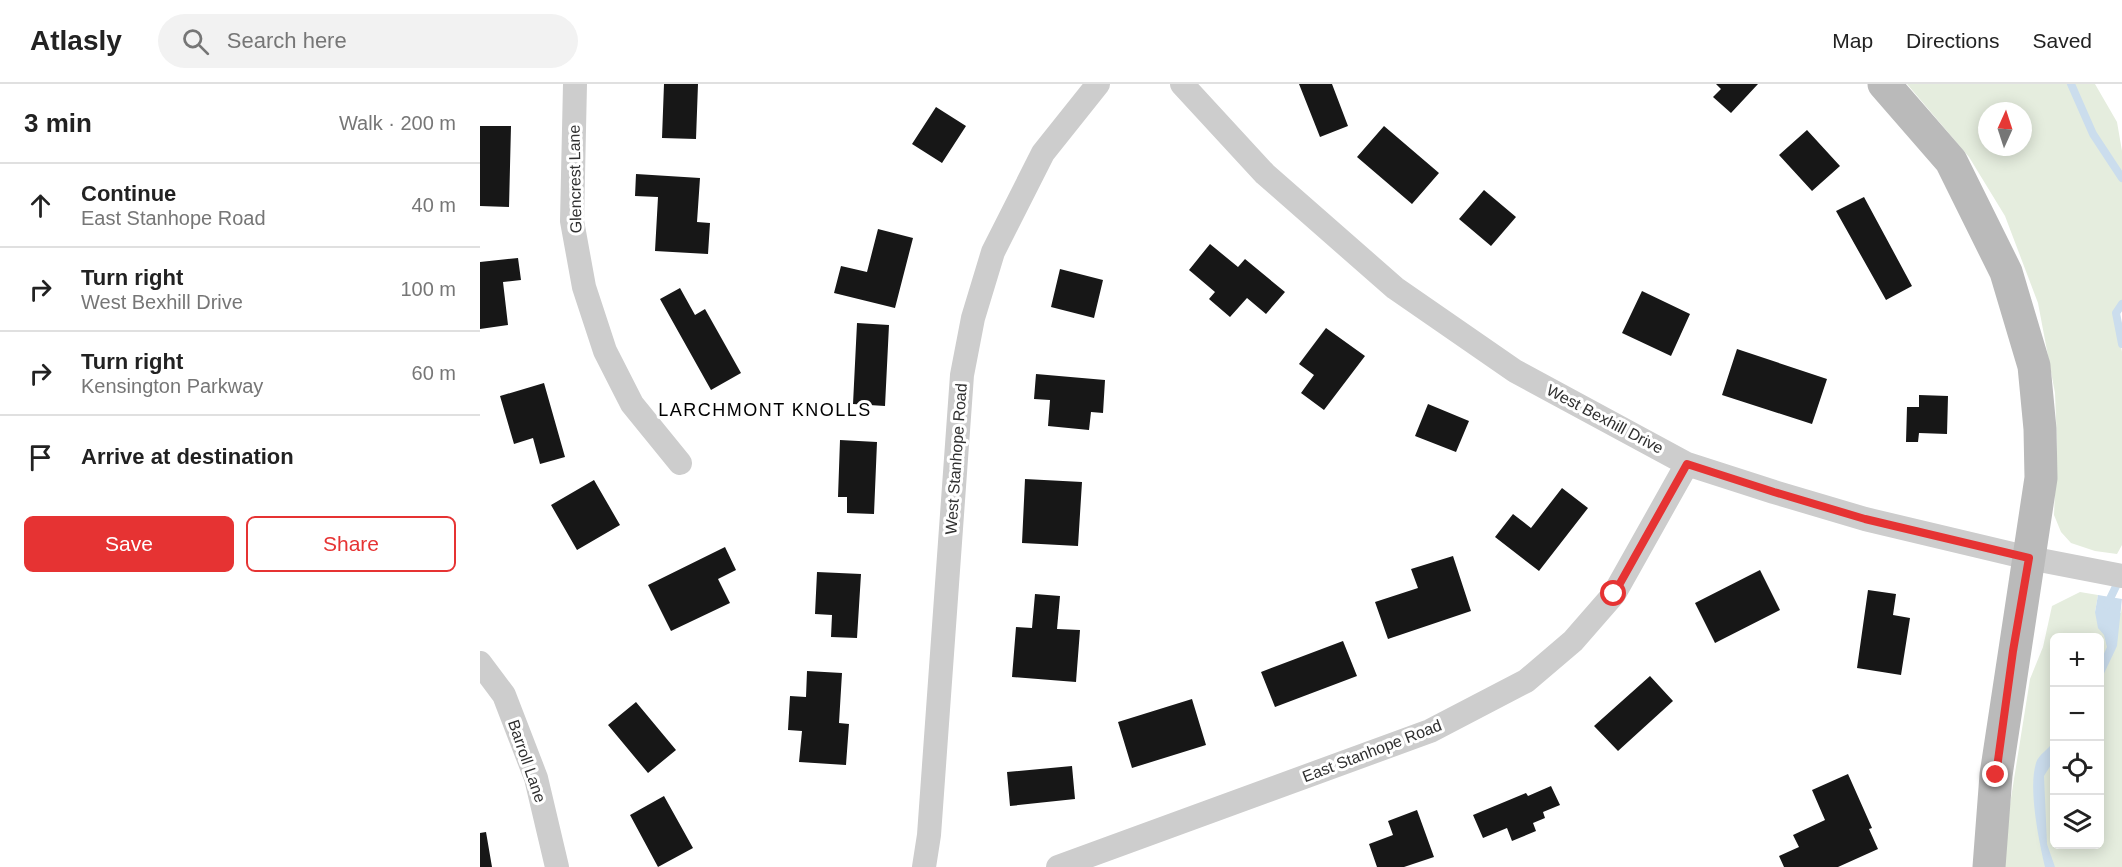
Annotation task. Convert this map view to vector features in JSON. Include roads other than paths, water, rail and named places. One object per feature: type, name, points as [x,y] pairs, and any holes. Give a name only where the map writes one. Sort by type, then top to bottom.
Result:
[{"type":"street","name":"Glencrest Lane","points":[[575,84],[572,221],[584,287],[605,351],[632,404],[680,463]]},
{"type":"street","name":"West Stanhope Road","points":[[924,867],[929,835],[962,375],[973,318],[993,252],[1043,153],[1098,84]]},
{"type":"street","name":"West Bexhill Drive","points":[[1182,84],[1265,174],[1395,288],[1515,371],[1687,464],[1865,519],[2029,558],[2122,576]]},
{"type":"street","points":[[1884,84],[1952,162],[2006,272],[2034,366],[2040,429],[2040,478],[1996,775],[1989,867]]},
{"type":"street","name":"East Stanhope Road","points":[[1058,867],[1430,730],[1526,681],[1572,641],[1614,594],[1687,464]]},
{"type":"street","name":"Barroll Lane","points":[[480,663],[504,695],[536,778],[557,867]]},
{"type":"water","points":[[2098,595],[2122,599],[2117,646],[2104,674],[2104,653],[2107,647],[2104,633],[2098,628],[2095,612]]},
{"type":"water","points":[[2050,746],[2050,766],[2044,776],[2047,844],[2055,867],[2045,867],[2035,815],[2034,774],[2037,760]]},
{"type":"waterway","points":[[2071,84],[2093,134],[2122,178]]},
{"type":"waterway","points":[[2122,304],[2116,313],[2122,344]]},
{"type":"waterway","points":[[2107,605],[2120,578]]},
{"type":"district","name":"LARCHMONT KNOLLS","points":[[765,410]]}]
